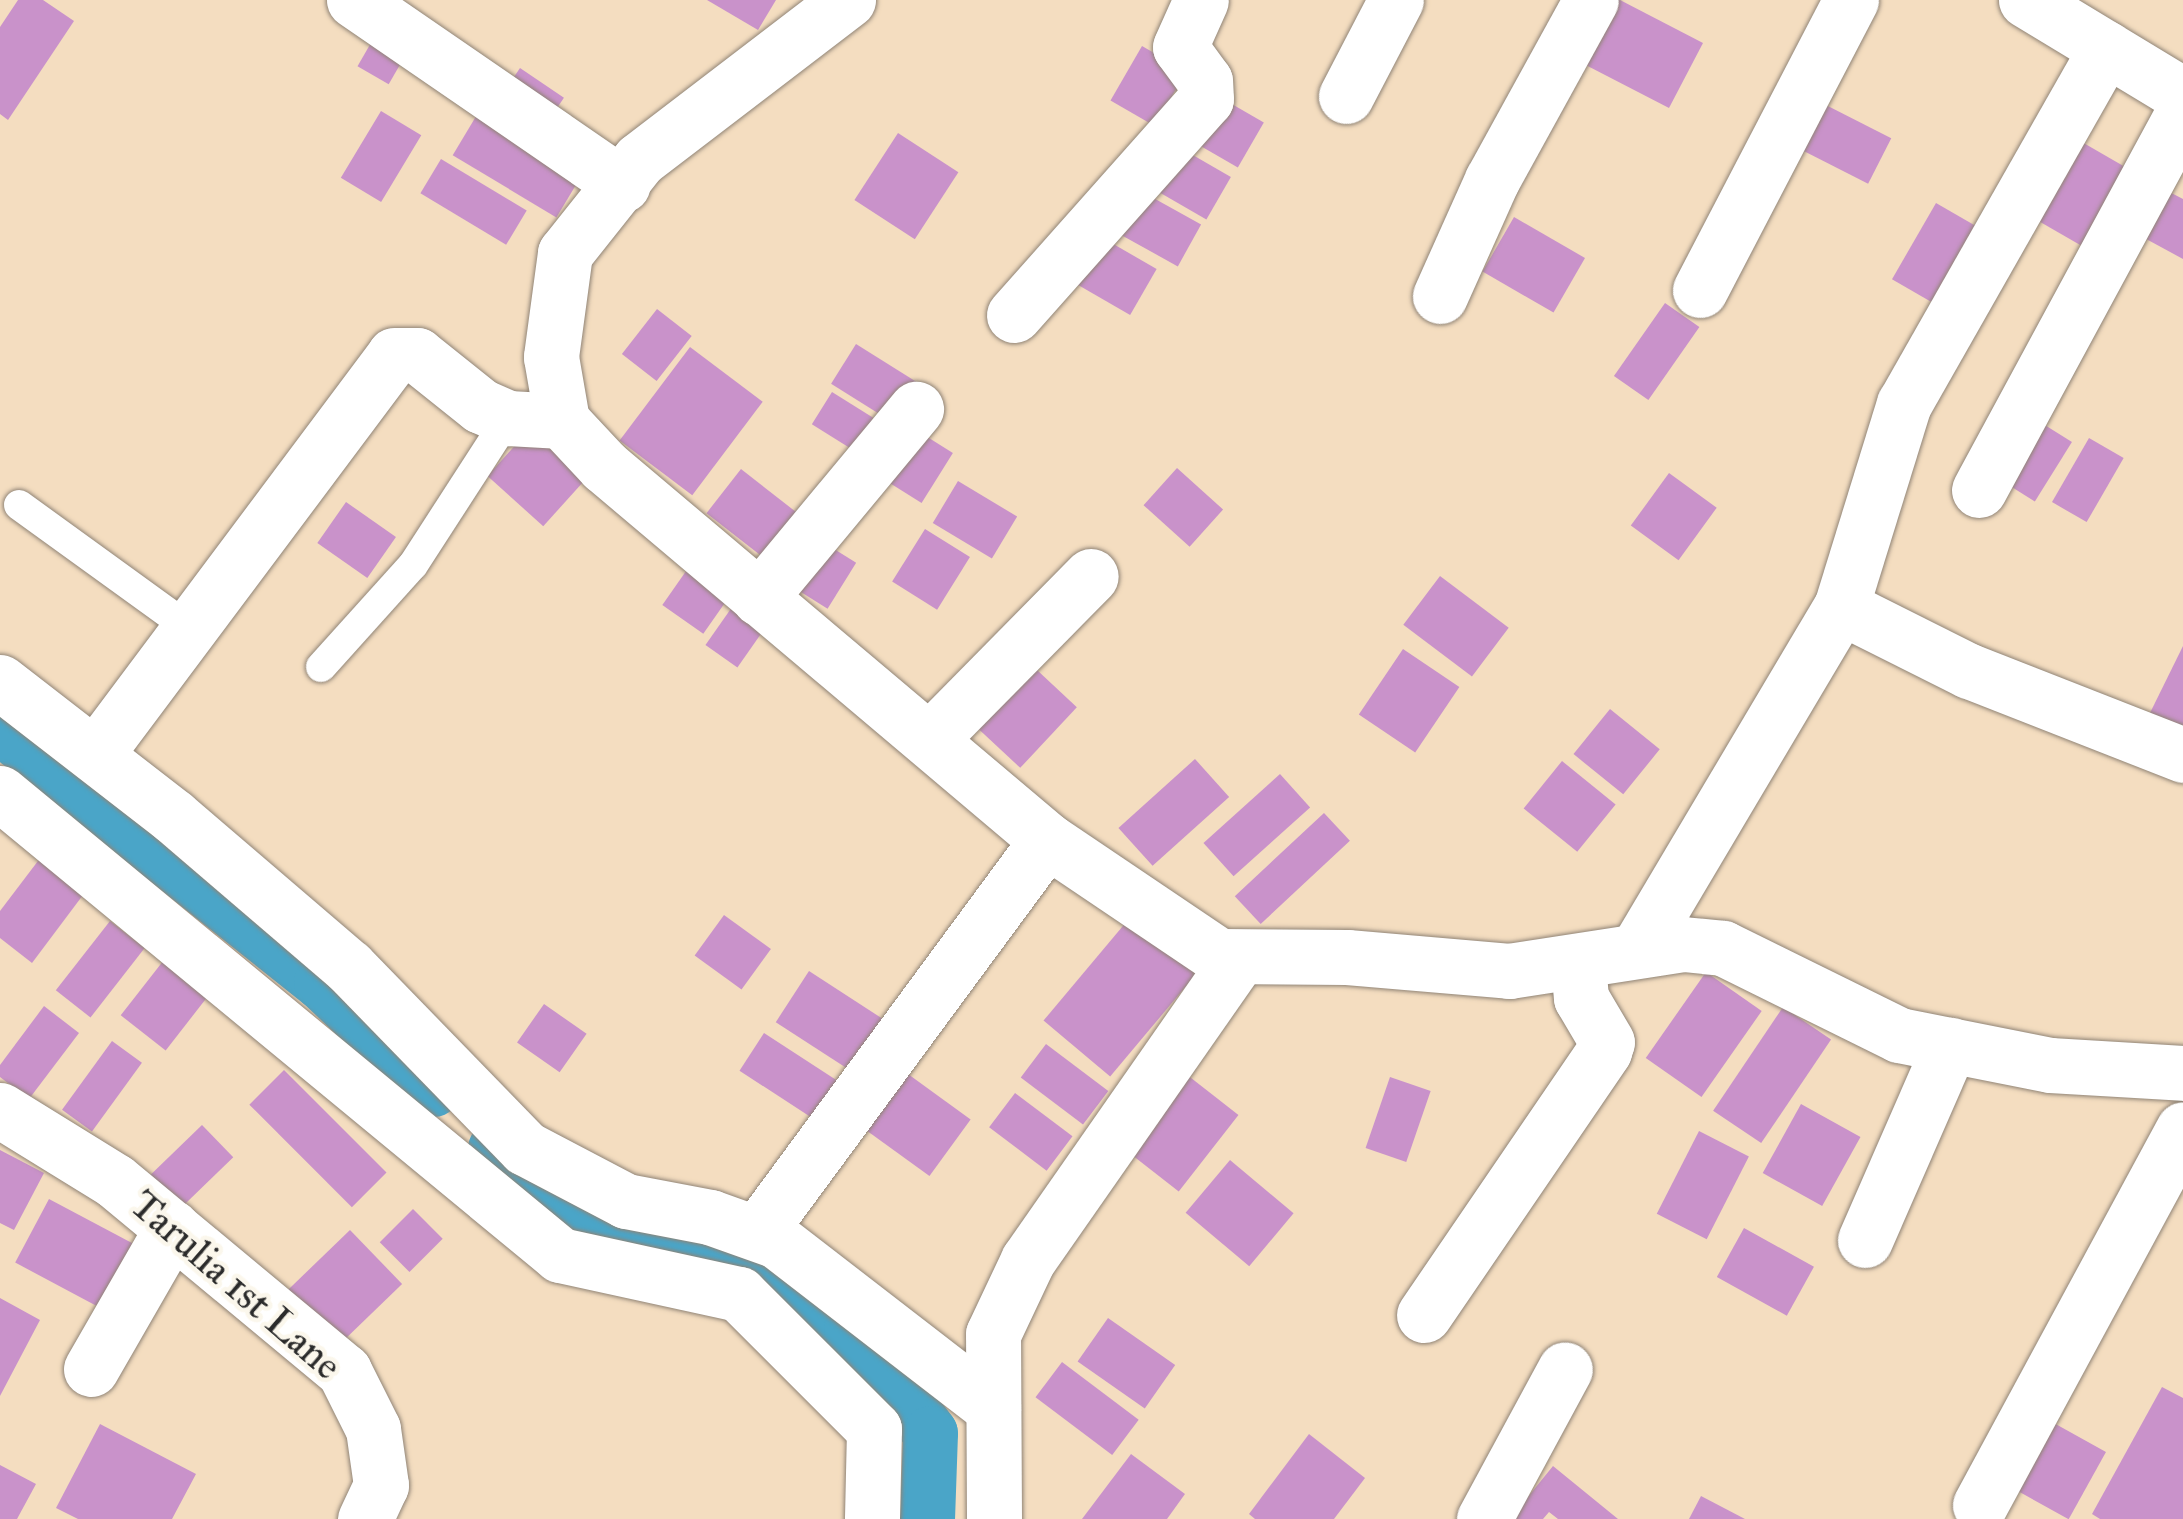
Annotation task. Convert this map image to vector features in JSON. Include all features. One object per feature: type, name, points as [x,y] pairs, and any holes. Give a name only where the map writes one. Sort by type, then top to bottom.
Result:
[{"type":"street","points":[[848,0],[746,85],[639,160],[566,253],[551,357],[562,421],[604,466],[759,598],[932,737],[1047,840],[1219,956],[1348,957],[1509,971],[1683,944],[1723,948],[1898,1035],[2050,1065],[2183,1074]]},
{"type":"street","points":[[1014,315],[1206,100],[1204,81],[1180,47],[1201,0]]},
{"type":"street","points":[[1346,96],[1396,0]]},
{"type":"street","points":[[1440,296],[1492,180],[1591,0]]},
{"type":"street","points":[[1700,290],[1851,0]]},
{"type":"street","points":[[2026,0],[2183,95]]},
{"type":"street","points":[[373,5],[623,185]]},
{"type":"street","points":[[1637,950],[1841,607],[1904,404],[2106,48]]},
{"type":"street","points":[[1979,490],[2183,112]]},
{"type":"street","points":[[95,755],[394,354],[417,356],[480,406],[508,418],[562,421]]},
{"type":"street","points":[[759,598],[916,409]]},
{"type":"street","points":[[932,737],[1091,576]]},
{"type":"street","points":[[1841,607],[1970,671],[2183,755]]},
{"type":"street","points":[[0,682],[95,755],[349,966],[525,1148],[626,1201],[758,1232],[817,1270],[993,1408]]},
{"type":"street","points":[[0,792],[560,1255],[739,1294],[874,1430],[872,1519]]},
{"type":"street","points":[[758,1232],[1047,840]]},
{"type":"street","points":[[994,1519],[993,1334],[1028,1260],[1240,957]]},
{"type":"street","points":[[1424,1315],[1604,1051],[1607,1042],[1581,998],[1578,962]]},
{"type":"street","points":[[1864,1240],[1950,1045]]},
{"type":"street","name":"Tarulia 1st Lane","points":[[0,1110],[115,1181],[344,1371],[373,1429],[381,1486],[364,1519]]},
{"type":"street","points":[[1980,1505],[2183,1129]]},
{"type":"street","points":[[90,1369],[172,1228]]},
{"type":"street","points":[[1484,1519],[1565,1369]]},
{"type":"lane","points":[[322,666],[413,565],[508,418]]},
{"type":"lane","points":[[19,504],[189,628]]},
{"type":"building","points":[[18,0],[43,0],[74,21],[8,120],[0,114],[0,27]]},
{"type":"building","points":[[707,0],[776,0],[758,30]]},
{"type":"building","points":[[1607,0],[1620,0],[1703,43],[1669,108],[1576,60]]},
{"type":"building","points":[[379,29],[410,47],[389,84],[358,66]]},
{"type":"building","points":[[1142,46],[1186,72],[1155,126],[1110,101]]},
{"type":"building","points":[[520,68],[564,98],[545,126],[501,96]]},
{"type":"building","points":[[1211,92],[1264,122],[1238,168],[1185,137]]},
{"type":"building","points":[[1820,102],[1891,138],[1868,184],[1797,147]]},
{"type":"building","points":[[481,108],[585,170],[556,217],[453,155]]},
{"type":"building","points":[[381,111],[421,135],[381,202],[341,178]]},
{"type":"building","points":[[898,133],[958,172],[915,239],[854,200]]},
{"type":"building","points":[[2068,134],[2128,168],[2083,246],[2023,212]]},
{"type":"building","points":[[1172,143],[1231,177],[1206,219],[1148,185]]},
{"type":"building","points":[[441,159],[527,211],[506,245],[420,193]]},
{"type":"building","points":[[2148,181],[2183,199],[2183,259],[2124,227]]},
{"type":"building","points":[[1139,190],[1201,224],[1178,266],[1116,232]]},
{"type":"building","points":[[1936,203],[1987,232],[1943,309],[1892,279]]},
{"type":"building","points":[[1514,217],[1585,258],[1554,313],[1482,272]]},
{"type":"building","points":[[1096,234],[1157,269],[1130,315],[1070,280]]},
{"type":"building","points":[[1665,303],[1699,327],[1648,400],[1614,376]]},
{"type":"building","points":[[657,309],[692,336],[657,381],[622,354]]},
{"type":"building","points":[[856,344],[917,382],[892,422],[831,384]]},
{"type":"building","points":[[690,347],[763,402],[692,495],[620,440]]},
{"type":"building","points":[[832,392],[888,427],[868,459],[812,424]]},
{"type":"building","points":[[2027,414],[2072,442],[2035,501],[1990,473]]},
{"type":"building","points":[[913,428],[953,453],[922,503],[882,478]]},
{"type":"building","points":[[529,430],[585,480],[543,526],[488,476]]},
{"type":"building","points":[[2089,438],[2124,458],[2087,522],[2052,502]]},
{"type":"building","points":[[1177,468],[1223,509],[1190,547],[1144,505]]},
{"type":"building","points":[[741,469],[806,520],[772,564],[707,513]]},
{"type":"building","points":[[1669,473],[1717,508],[1679,560],[1631,526]]},
{"type":"building","points":[[958,481],[1017,517],[992,559],[933,523]]},
{"type":"building","points":[[346,502],[396,537],[367,578],[317,543]]},
{"type":"building","points":[[925,529],[970,557],[937,610],[892,582]]},
{"type":"building","points":[[818,539],[856,563],[828,609],[789,585]]},
{"type":"building","points":[[691,564],[732,593],[703,634],[662,605]]},
{"type":"building","points":[[1440,576],[1509,628],[1472,676],[1403,625]]},
{"type":"building","points":[[737,600],[769,622],[737,667],[705,645]]},
{"type":"building","points":[[2183,646],[2183,733],[2148,717]]},
{"type":"building","points":[[1403,649],[1459,687],[1415,753],[1359,714]]},
{"type":"building","points":[[1022,656],[1077,707],[1020,768],[965,717]]},
{"type":"building","points":[[1610,709],[1660,749],[1623,794],[1573,754]]},
{"type":"building","points":[[1195,759],[1229,797],[1153,866],[1118,828]]},
{"type":"building","points":[[1562,761],[1616,804],[1577,852],[1524,808]]},
{"type":"building","points":[[1280,774],[1310,807],[1234,876],[1203,843]]},
{"type":"building","points":[[1324,813],[1350,841],[1261,924],[1235,896]]},
{"type":"building","points":[[41,857],[86,891],[32,963],[0,938],[0,911]]},
{"type":"building","points":[[1138,908],[1205,964],[1110,1077],[1044,1021]]},
{"type":"building","points":[[724,915],[771,949],[742,990],[695,955]]},
{"type":"building","points":[[110,921],[145,948],[90,1017],[56,990]]},
{"type":"building","points":[[178,942],[223,977],[166,1050],[121,1015]]},
{"type":"building","points":[[809,971],[897,1028],[864,1079],[776,1022]]},
{"type":"building","points":[[1706,972],[1762,1011],[1701,1097],[1646,1058]]},
{"type":"building","points":[[544,1004],[587,1034],[560,1072],[517,1043]]},
{"type":"building","points":[[44,1006],[79,1033],[29,1099],[0,1077],[0,1065]]},
{"type":"building","points":[[1783,1007],[1831,1039],[1761,1143],[1713,1111]]},
{"type":"building","points":[[764,1033],[851,1090],[827,1127],[739,1071]]},
{"type":"building","points":[[112,1041],[142,1063],[92,1132],[62,1110]]},
{"type":"building","points":[[1046,1044],[1108,1091],[1083,1124],[1021,1078]]},
{"type":"building","points":[[897,1066],[971,1119],[929,1176],[856,1123]]},
{"type":"building","points":[[1177,1067],[1238,1115],[1179,1191],[1117,1143]]},
{"type":"building","points":[[284,1070],[387,1173],[352,1207],[249,1105]]},
{"type":"building","points":[[1390,1077],[1431,1091],[1406,1162],[1366,1148]]},
{"type":"building","points":[[1015,1093],[1073,1136],[1047,1171],[989,1127]]},
{"type":"building","points":[[1801,1104],[1860,1137],[1822,1206],[1763,1173]]},
{"type":"building","points":[[202,1125],[233,1157],[176,1212],[145,1180]]},
{"type":"building","points":[[1699,1131],[1749,1156],[1707,1239],[1657,1214]]},
{"type":"building","points":[[0,1150],[44,1173],[14,1230],[0,1223]]},
{"type":"building","points":[[1230,1160],[1294,1213],[1249,1266],[1186,1213]]},
{"type":"building","points":[[49,1199],[133,1244],[99,1307],[15,1263]]},
{"type":"building","points":[[413,1209],[443,1239],[409,1272],[380,1242]]},
{"type":"building","points":[[1744,1228],[1814,1267],[1787,1316],[1717,1277]]},
{"type":"building","points":[[350,1230],[402,1284],[340,1344],[288,1290]]},
{"type":"building","points":[[0,1298],[40,1320],[0,1396]]},
{"type":"building","points":[[1108,1318],[1175,1365],[1145,1408],[1078,1361]]},
{"type":"building","points":[[1062,1362],[1139,1420],[1112,1455],[1036,1397]]},
{"type":"building","points":[[2162,1387],[2183,1398],[2183,1519],[2100,1519],[2092,1514]]},
{"type":"building","points":[[2043,1417],[2106,1452],[2069,1519],[2006,1484]]},
{"type":"building","points":[[100,1424],[196,1474],[172,1519],[78,1519],[56,1508]]},
{"type":"building","points":[[1309,1434],[1365,1478],[1334,1519],[1255,1519],[1249,1514]]},
{"type":"building","points":[[1131,1454],[1185,1494],[1167,1519],[1082,1519]]},
{"type":"building","points":[[0,1465],[36,1484],[17,1519],[0,1519]]},
{"type":"building","points":[[1553,1466],[1618,1519],[1558,1519],[1549,1512],[1543,1519],[1510,1519]]},
{"type":"building","points":[[1701,1496],[1745,1519],[1689,1519]]},
{"type":"waterway","points":[[0,727],[321,982],[433,1089]]},
{"type":"waterway","points":[[495,1148],[600,1229],[729,1261],[851,1328],[930,1433],[927,1519]]}]
